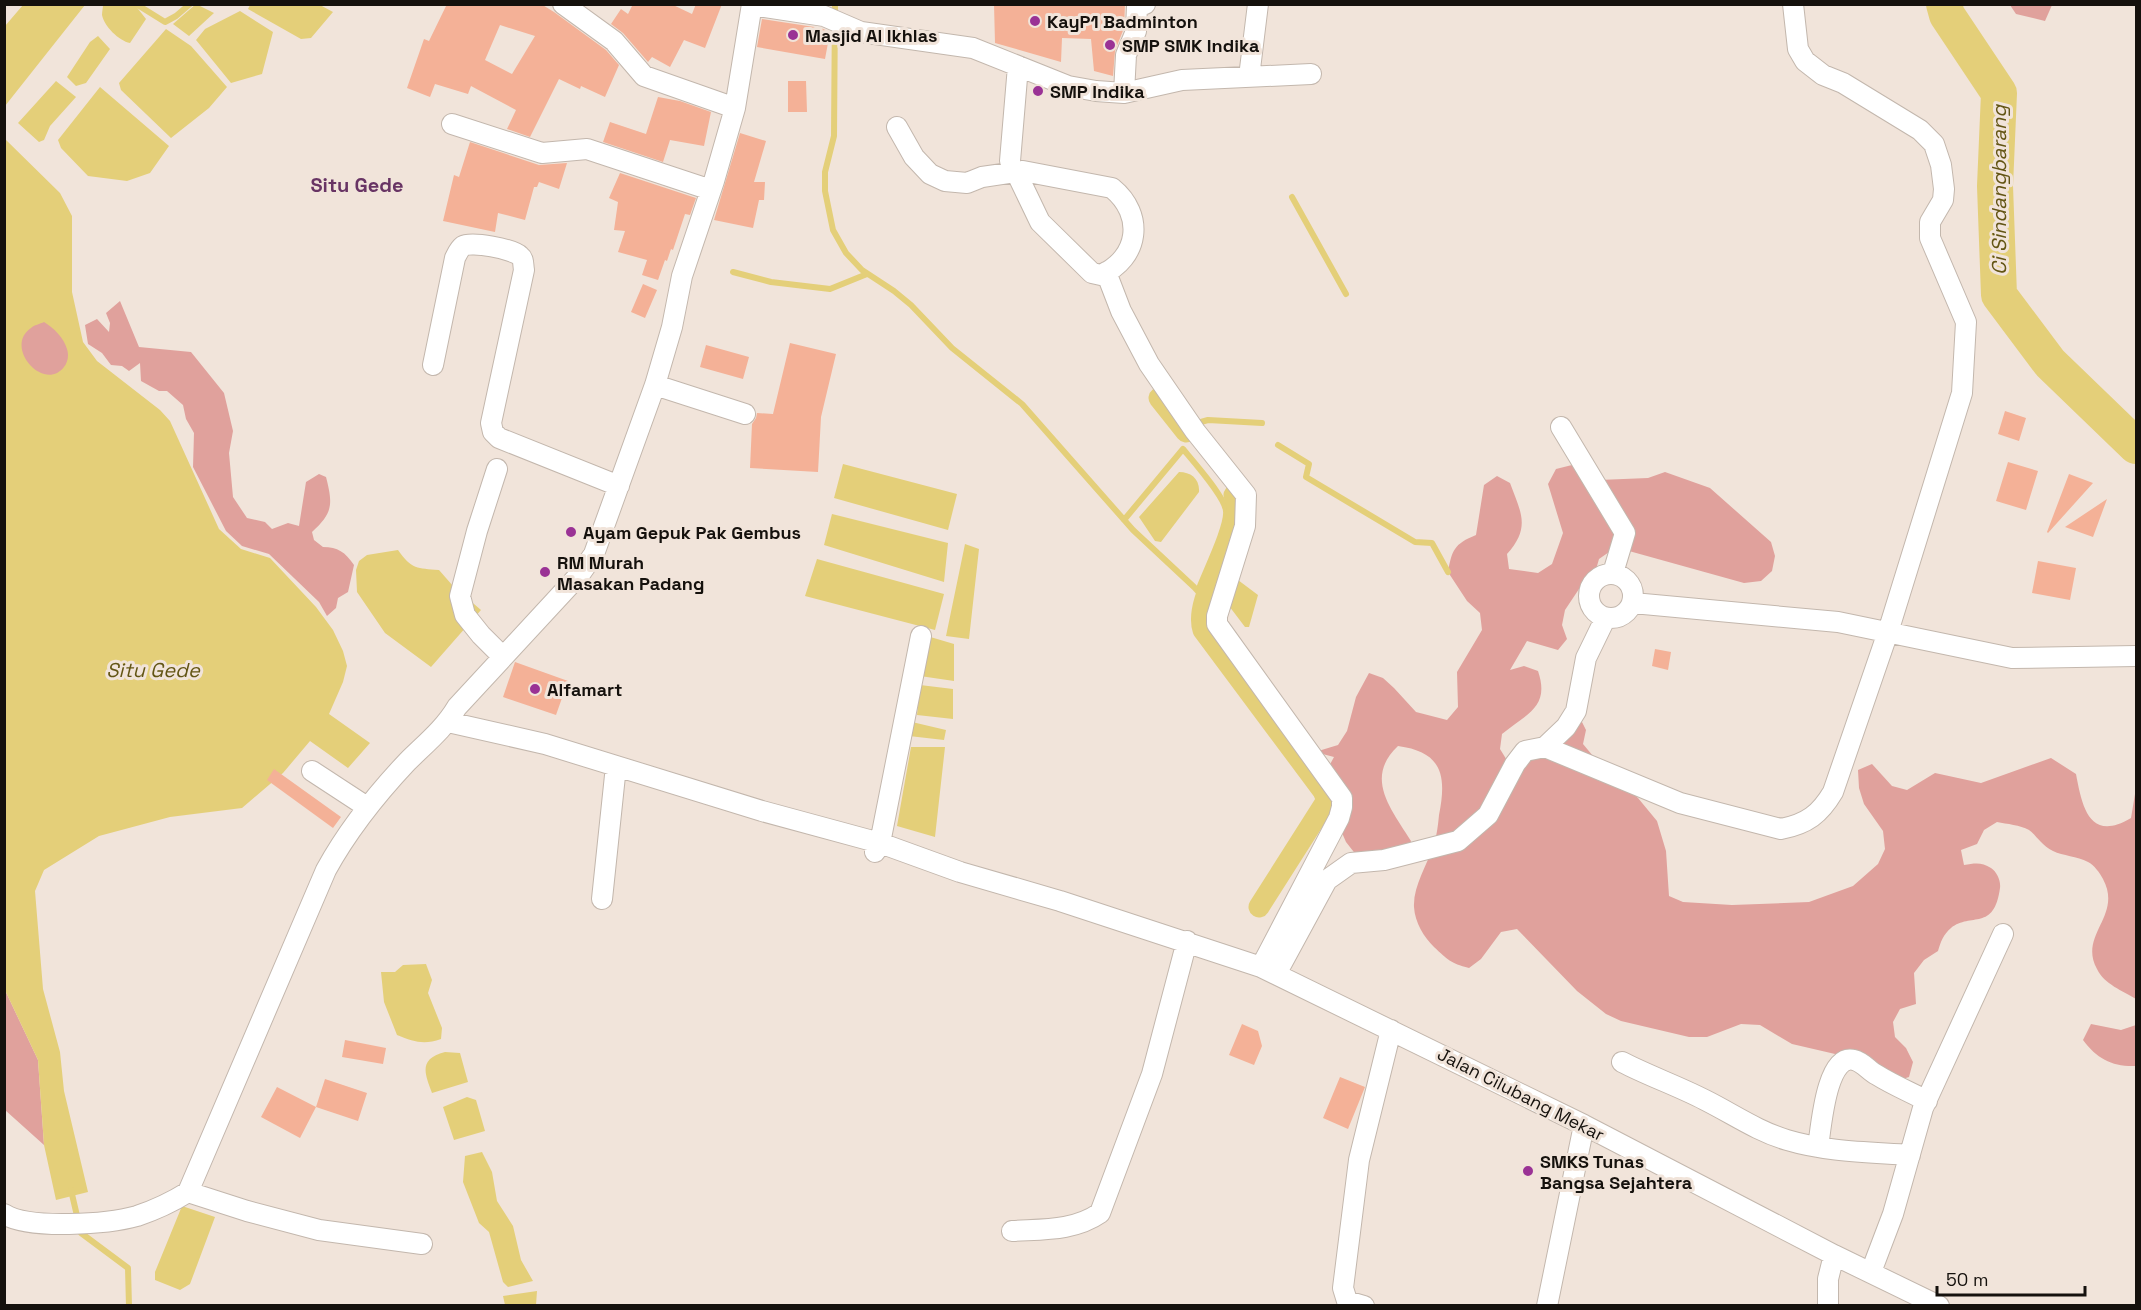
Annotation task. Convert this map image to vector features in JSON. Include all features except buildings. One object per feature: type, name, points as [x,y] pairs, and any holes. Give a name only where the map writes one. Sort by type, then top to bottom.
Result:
[{"type":"street","points":[[562,4],[614,41],[644,76],[735,108]]},
{"type":"street","points":[[1124,93],[1126,56],[1136,31],[1137,6],[1145,4]]},
{"type":"street","points":[[1249,76],[1258,4]]},
{"type":"street","points":[[1545,747],[1680,803],[1782,829],[1799,825],[1825,807],[1833,792],[1888,632],[1962,393],[1966,322],[1930,238],[1930,222],[1943,200],[1944,189],[1941,165],[1934,144],[1920,130],[1843,83],[1823,75],[1806,61],[1798,49],[1793,4]]},
{"type":"street","points":[[6,1218],[31,1223],[55,1224],[105,1222],[135,1217],[188,1192],[326,870],[353,825],[408,762],[448,722],[457,707],[580,574],[594,554],[655,384],[672,327],[682,276],[735,108],[752,5],[824,16],[861,32],[973,48],[1068,86],[1124,93],[1182,80],[1311,74]]},
{"type":"street","points":[[897,127],[914,157],[930,174],[945,181],[967,183],[1013,167],[1023,171],[1112,188],[1129,206],[1133,220],[1131,248],[1122,260],[1101,275],[1092,273],[1040,222],[1013,167],[1018,66]]},
{"type":"street","points":[[452,124],[542,153],[586,149],[711,190]]},
{"type":"street","points":[[434,365],[454,258],[458,252],[464,245],[472,243],[521,256],[524,270],[491,423],[493,432],[499,438],[619,486]]},
{"type":"street","points":[[1106,272],[1121,311],[1149,364],[1194,431],[1246,495],[1246,520],[1217,616],[1217,624],[1342,798],[1339,818],[1269,970]]},
{"type":"street","points":[[655,384],[746,414]]},
{"type":"street","points":[[1562,427],[1625,533],[1613,573]]},
{"type":"street","points":[[497,469],[477,531],[460,596],[465,615],[503,657]]},
{"type":"street","points":[[1613,573],[1626,578],[1634,590],[1633,603],[1622,616],[1605,619],[1592,609],[1588,592],[1597,577],[1613,573]]},
{"type":"street","points":[[1633,603],[1655,607],[1838,622],[2012,658],[2136,656]]},
{"type":"street","points":[[1269,970],[1327,880],[1352,863],[1384,861],[1458,841],[1488,815],[1515,764],[1525,751],[1545,747],[1566,727],[1576,711],[1586,658],[1605,619]]},
{"type":"street","points":[[877,848],[921,636]]},
{"type":"street","name":"Jalan Cilubang Mekar","points":[[448,722],[545,744],[877,848],[1187,941],[1269,970],[1584,1125],[1834,1255],[1939,1305]]},
{"type":"street","points":[[602,899],[616,766]]},
{"type":"street","points":[[312,771],[367,807]]},
{"type":"street","points":[[1871,1272],[1893,1214],[1927,1101],[2003,934]]},
{"type":"street","points":[[1012,1231],[1060,1228],[1087,1222],[1100,1213],[1152,1074],[1187,941]]},
{"type":"street","points":[[1364,1305],[1347,1301],[1343,1288],[1359,1160],[1391,1029]]},
{"type":"street","points":[[1818,1147],[1830,1081],[1835,1068],[1845,1060],[1860,1062],[1877,1075],[1927,1101]]},
{"type":"street","points":[[1622,1062],[1705,1100],[1756,1128],[1786,1140],[1854,1152],[1910,1155]]},
{"type":"street","points":[[1547,1305],[1584,1125]]},
{"type":"street","points":[[188,1192],[247,1211],[319,1230],[422,1244]]},
{"type":"street","points":[[1828,1305],[1828,1279],[1834,1255]]},
{"type":"shaded area","points":[[2010,5],[2052,5],[2045,21],[2016,14]]},
{"type":"shaded area","points":[[37,291],[75,359],[65,372],[31,382],[4,306]]},
{"type":"shaded area","points":[[120,301],[139,347],[191,352],[224,393],[233,431],[229,453],[233,497],[247,518],[265,522],[272,529],[288,523],[299,526],[306,482],[319,474],[326,477],[330,508],[312,532],[314,540],[323,547],[341,551],[354,565],[348,592],[338,598],[336,608],[327,616],[319,602],[269,554],[242,546],[226,531],[193,467],[194,433],[186,419],[183,405],[167,391],[159,391],[141,381],[140,363],[129,371],[122,366],[111,365],[102,353],[88,344],[85,325],[97,319],[109,332],[110,323],[106,313]]},
{"type":"shaded area","points":[[1572,465],[1599,480],[1648,478],[1665,472],[1710,488],[1771,542],[1775,556],[1772,571],[1761,581],[1744,583],[1629,551],[1612,550],[1599,559],[1595,573],[1583,583],[1565,610],[1562,625],[1567,639],[1558,650],[1527,641],[1510,670],[1524,666],[1538,671],[1541,693],[1534,708],[1502,734],[1500,749],[1508,762],[1579,716],[1586,730],[1583,744],[1603,768],[1638,798],[1657,821],[1666,851],[1669,896],[1683,902],[1732,905],[1809,902],[1853,886],[1878,864],[1885,849],[1883,831],[1864,804],[1859,788],[1858,770],[1872,764],[1892,786],[1907,790],[1935,773],[1981,783],[2051,758],[2076,774],[2085,809],[2097,824],[2106,826],[2117,825],[2131,818],[2136,788],[2136,999],[2104,979],[2093,957],[2096,935],[2108,904],[2108,892],[2099,872],[2084,860],[2049,849],[2029,830],[1997,822],[1984,830],[1977,844],[1961,850],[1964,865],[1981,864],[1995,872],[2000,885],[1997,902],[1993,911],[1987,916],[1959,923],[1951,928],[1943,938],[1938,951],[1924,960],[1914,973],[1916,1004],[1900,1009],[1893,1022],[1895,1037],[1906,1048],[1913,1062],[1909,1077],[1893,1082],[1848,1057],[1792,1044],[1760,1025],[1741,1024],[1707,1037],[1689,1037],[1621,1021],[1606,1014],[1577,991],[1517,929],[1501,932],[1481,959],[1469,968],[1450,960],[1434,947],[1416,919],[1414,899],[1437,830],[1442,788],[1438,768],[1424,754],[1398,746],[1388,758],[1383,770],[1382,782],[1389,805],[1411,841],[1407,855],[1357,856],[1346,842],[1339,826],[1322,809],[1327,800],[1321,781],[1334,757],[1315,752],[1338,745],[1347,731],[1356,697],[1369,673],[1383,678],[1416,712],[1447,720],[1458,707],[1457,672],[1482,630],[1480,613],[1467,601],[1448,572],[1455,549],[1463,541],[1476,535],[1484,485],[1497,476],[1510,483],[1522,520],[1519,536],[1507,554],[1509,569],[1538,573],[1552,564],[1563,533],[1548,484],[1556,469]]},
{"type":"shaded area","points":[[4,988],[38,1060],[44,1145],[5,1110]]},
{"type":"shaded area","points":[[2091,1024],[2121,1030],[2136,1025],[2136,1066],[2113,1063],[2094,1052],[2083,1040]]},
{"type":"water","points":[[196,4],[214,13],[189,36],[173,24]]},
{"type":"water","points":[[23,5],[85,5],[5,106],[5,26]]},
{"type":"water","points":[[103,5],[135,5],[146,19],[130,43],[117,36],[106,24],[102,15]]},
{"type":"water","points":[[250,5],[320,5],[333,12],[311,38],[301,39],[248,9]]},
{"type":"water","points":[[240,11],[273,32],[262,74],[231,83],[196,40],[205,29]]},
{"type":"water","points":[[166,29],[191,46],[227,87],[209,108],[171,138],[121,90],[119,83]]},
{"type":"water","points":[[98,36],[110,49],[86,83],[76,86],[67,77],[90,42]]},
{"type":"water","points":[[56,81],[76,97],[50,126],[44,140],[39,142],[18,123]]},
{"type":"water","points":[[100,87],[169,146],[150,173],[127,181],[88,176],[61,148],[58,140]]},
{"type":"water","name":"Situ Gede","points":[[4,138],[60,193],[72,216],[72,292],[83,342],[97,361],[160,410],[170,421],[219,529],[241,549],[270,558],[316,607],[333,630],[347,666],[343,682],[329,714],[370,743],[348,768],[310,741],[283,773],[242,808],[170,817],[99,836],[44,870],[35,891],[43,989],[60,1052],[64,1091],[88,1192],[56,1200],[44,1145],[38,1060],[4,988]],"holes":[[[44,322],[64,341],[68,356],[64,367],[56,374],[46,375],[29,364],[22,346],[24,336],[32,327]]]},
{"type":"water","points":[[843,464],[957,494],[948,530],[834,498]]},
{"type":"water","points":[[1179,472],[1194,477],[1198,483],[1199,492],[1161,542],[1155,541],[1139,517]]},
{"type":"water","points":[[832,514],[948,543],[944,582],[824,545]]},
{"type":"water","points":[[965,544],[979,549],[969,639],[946,636]]},
{"type":"water","points":[[398,550],[411,565],[439,570],[453,586],[481,610],[431,667],[385,633],[357,592],[356,570],[359,561],[367,555]]},
{"type":"water","points":[[817,559],[944,594],[935,630],[805,596]]},
{"type":"water","points":[[1234,577],[1258,595],[1249,627],[1245,627],[1223,598]]},
{"type":"water","points":[[927,636],[954,644],[954,681],[920,676]]},
{"type":"water","points":[[920,685],[953,689],[953,719],[917,715]]},
{"type":"water","points":[[912,722],[946,730],[944,740],[909,736]]},
{"type":"water","points":[[911,747],[945,747],[935,837],[897,826]]},
{"type":"water","points":[[426,964],[432,980],[428,993],[442,1028],[441,1039],[424,1042],[397,1035],[384,1002],[381,972],[395,972],[403,965]]},
{"type":"water","points":[[445,1052],[460,1053],[468,1082],[432,1093],[426,1073],[427,1063],[431,1058]]},
{"type":"water","points":[[467,1097],[476,1100],[485,1131],[454,1140],[443,1107]]},
{"type":"water","points":[[482,1152],[492,1172],[497,1201],[513,1226],[521,1260],[533,1281],[508,1287],[503,1282],[489,1232],[479,1223],[463,1182],[465,1156]]},
{"type":"water","points":[[182,1206],[215,1217],[190,1284],[180,1290],[155,1280],[155,1272]]},
{"type":"water","points":[[537,1291],[536,1305],[505,1305],[503,1296]]},
{"type":"waterway","points":[[136,4],[165,22],[190,4]]},
{"type":"waterway","points":[[835,4],[834,136],[825,172],[825,191],[833,230],[846,253],[862,270],[911,305],[952,348],[1022,404],[1133,530],[1215,610]]},
{"type":"waterway","name":"Ci Sindangbarang","points":[[1944,4],[1947,15],[1999,93],[1995,186],[1999,295],[2050,363],[2136,446]]},
{"type":"waterway","points":[[1292,197],[1346,294]]},
{"type":"waterway","points":[[733,272],[771,282],[830,289],[867,274]]},
{"type":"waterway","points":[[1159,398],[1186,432]]},
{"type":"waterway","points":[[1199,429],[1201,422],[1208,420],[1262,423]]},
{"type":"waterway","points":[[1278,445],[1309,464],[1306,477],[1415,542],[1432,543],[1448,572]]},
{"type":"waterway","points":[[1124,520],[1183,449],[1215,488],[1226,511],[1220,538],[1198,591]]},
{"type":"waterway","points":[[1234,495],[1237,509],[1235,525],[1205,598],[1202,615],[1203,630],[1323,791],[1327,800],[1259,907]]},
{"type":"waterway","points":[[71,1190],[81,1233],[128,1268],[129,1306]]},
{"type":"place","name":"KayP1 Badminton","points":[[1035,21]]},
{"type":"place","name":"Masjid Al Ikhlas","points":[[793,35]]},
{"type":"place","name":"SMP SMK Indika","points":[[1110,45]]},
{"type":"place","name":"SMP Indika","points":[[1038,91]]},
{"type":"place","name":"Ayam Gepuk Pak Gembus","points":[[571,532]]},
{"type":"place","name":"RM Murah Masakan Padang","points":[[545,572]]},
{"type":"place","name":"Alfamart","points":[[535,689]]},
{"type":"place","name":"SMKS Tunas Bangsa Sejahtera","points":[[1528,1171]]},
{"type":"district","name":"Situ Gede","points":[[357,185]]}]
